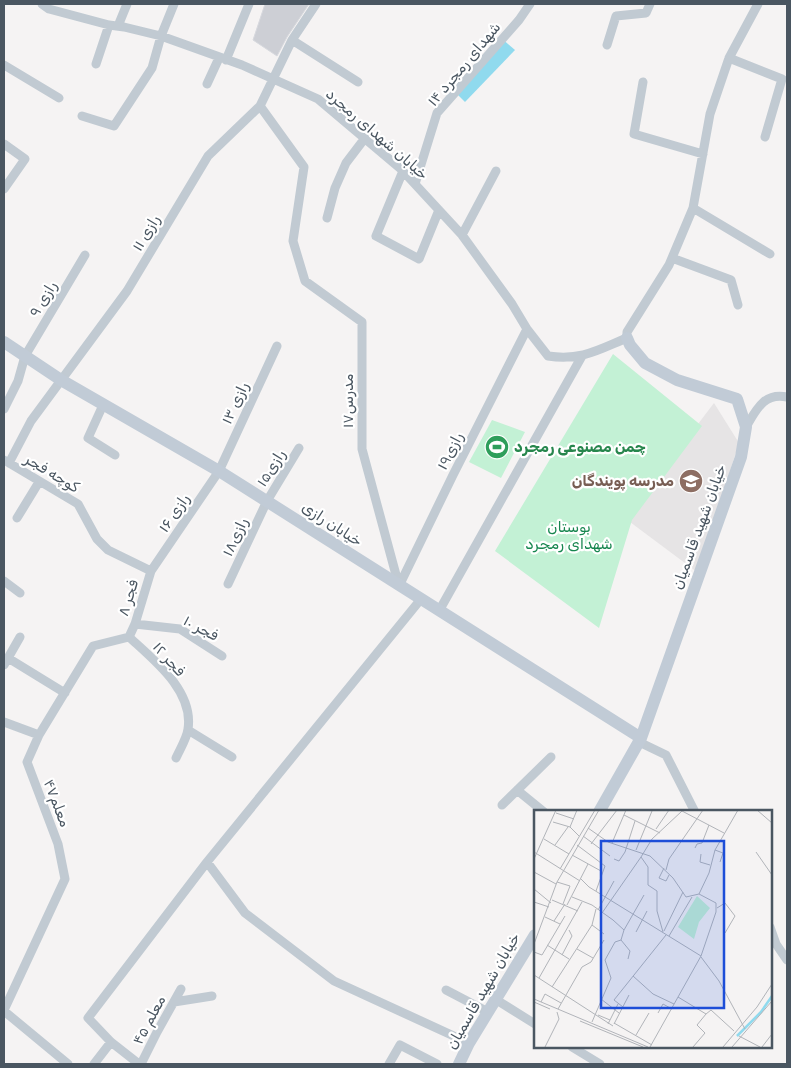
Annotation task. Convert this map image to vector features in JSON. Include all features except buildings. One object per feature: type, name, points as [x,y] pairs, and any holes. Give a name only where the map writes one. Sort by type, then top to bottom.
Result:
[{"type":"street","name":"خیابان شهدای رمجرد","points":[[42,4],[49,9],[161,36],[273,78],[318,99],[402,171],[462,235],[548,356],[564,358],[582,356],[627,338]]},
{"type":"street","points":[[70,14],[74,4]]},
{"type":"street","points":[[96,64],[127,4]]},
{"type":"street","points":[[82,116],[114,126],[152,68],[161,36],[174,4]]},
{"type":"street","points":[[207,84],[222,59],[248,4]]},
{"type":"street","points":[[260,106],[292,40],[316,4]]},
{"type":"street","name":"شهدای رمجرد ۱۴","points":[[415,184],[437,113],[519,20],[530,4]]},
{"type":"street","points":[[607,45],[616,16],[646,13],[650,4]]},
{"type":"street","points":[[627,338],[627,332],[672,258],[693,208],[710,114],[729,58],[758,4]]},
{"type":"street","points":[[292,40],[358,82]]},
{"type":"street","points":[[729,58],[782,79],[765,137]]},
{"type":"street","points":[[4,65],[58,98]]},
{"type":"street","points":[[643,82],[634,134],[703,154]]},
{"type":"street","name":"مدرس۱۷","points":[[260,106],[304,167],[293,241],[306,280],[362,322],[362,450],[399,586]]},
{"type":"street","name":"رازی ۱۱","points":[[7,461],[31,422],[127,291],[208,156],[260,106]]},
{"type":"street","points":[[327,218],[335,188],[346,163],[365,138]]},
{"type":"street","points":[[4,144],[25,159],[4,189]]},
{"type":"street","points":[[402,171],[376,236],[419,259],[439,210]]},
{"type":"street","points":[[462,235],[496,171]]},
{"type":"street","points":[[693,208],[770,254]]},
{"type":"street","name":"رازی ۹","points":[[4,409],[18,381],[24,356],[85,255]]},
{"type":"street","points":[[672,258],[731,280],[738,305]]},
{"type":"street","name":"رازی۱۹","points":[[399,586],[527,329]]},
{"type":"street","name":"خیابان شهید قاسمیان","points":[[600,810],[640,740],[741,457],[746,427],[737,399],[677,380],[645,363],[630,345],[627,338]]},
{"type":"street","name":"خیابان رازی","points":[[4,342],[61,380],[219,471],[267,501],[640,740]]},
{"type":"street","name":"رازی ۱۳","points":[[219,471],[277,346]]},
{"type":"street","points":[[439,611],[582,356]]},
{"type":"street","points":[[746,427],[762,402],[779,395],[787,397]]},
{"type":"street","points":[[103,405],[88,438],[115,455]]},
{"type":"street","name":"رازی۱۵","points":[[267,501],[299,448]]},
{"type":"street","name":"کوچه فجر","points":[[7,461],[78,504],[97,538]]},
{"type":"street","name":"رازی ۱۶","points":[[151,570],[219,471]]},
{"type":"street","points":[[17,518],[39,482]]},
{"type":"street","name":"رازی۱۸","points":[[228,584],[267,501]]},
{"type":"street","name":"فجر ۸","points":[[97,538],[108,550],[151,570],[135,624],[129,637]]},
{"type":"street","points":[[4,581],[20,593]]},
{"type":"street","points":[[140,1064],[111,1042],[88,1018],[206,862],[420,599]]},
{"type":"street","name":"فجر ۱۰","points":[[135,624],[180,629],[222,656]]},
{"type":"street","points":[[20,637],[6,662],[65,694]]},
{"type":"street","name":"معلم۴۷","points":[[4,1011],[65,879],[58,844],[27,762],[39,736],[93,646],[129,637]]},
{"type":"street","name":"فجر ۱۲","points":[[129,637],[170,676],[188,708],[188,730],[176,758]]},
{"type":"street","points":[[4,722],[39,736]]},
{"type":"street","points":[[188,730],[232,757]]},
{"type":"street","points":[[640,740],[666,755],[694,810]]},
{"type":"street","points":[[502,805],[551,757]]},
{"type":"street","points":[[517,790],[542,810]]},
{"type":"street","points":[[206,862],[245,913],[334,981],[469,1043]]},
{"type":"street","points":[[771,930],[776,944],[787,960]]},
{"type":"street","name":"خیابان شهید قاسمیان","points":[[459,1064],[469,1043],[534,937]]},
{"type":"street","name":"معلم ۴۵","points":[[140,1064],[181,989]]},
{"type":"street","points":[[446,990],[488,1012]]},
{"type":"street","points":[[174,1002],[212,996]]},
{"type":"street","points":[[495,999],[534,1023]]},
{"type":"street","points":[[4,1011],[68,1064]]},
{"type":"street","points":[[94,1064],[111,1042]]},
{"type":"street","points":[[389,1064],[400,1045],[437,1064]]},
{"type":"street","points":[[574,1048],[600,1064]]},
{"type":"shaded area","name":"مدرسه پویندگان","points":[[714,403],[739,443],[697,572],[626,519]]},
{"type":"green space","name":"بوستان شهدای رمجرد","points":[[613,354],[702,426],[632,520],[599,628],[495,551]]},
{"type":"green space","name":"چمن مصنوعی رمجرد","points":[[492,420],[525,432],[501,478],[469,462]]},
{"type":"water","points":[[500,37],[515,50],[465,102],[455,92]]},
{"type":"place","name":"چمن مصنوعی رمجرد","points":[[497,447]]},
{"type":"place","name":"مدرسه پویندگان","points":[[691,481]]}]
